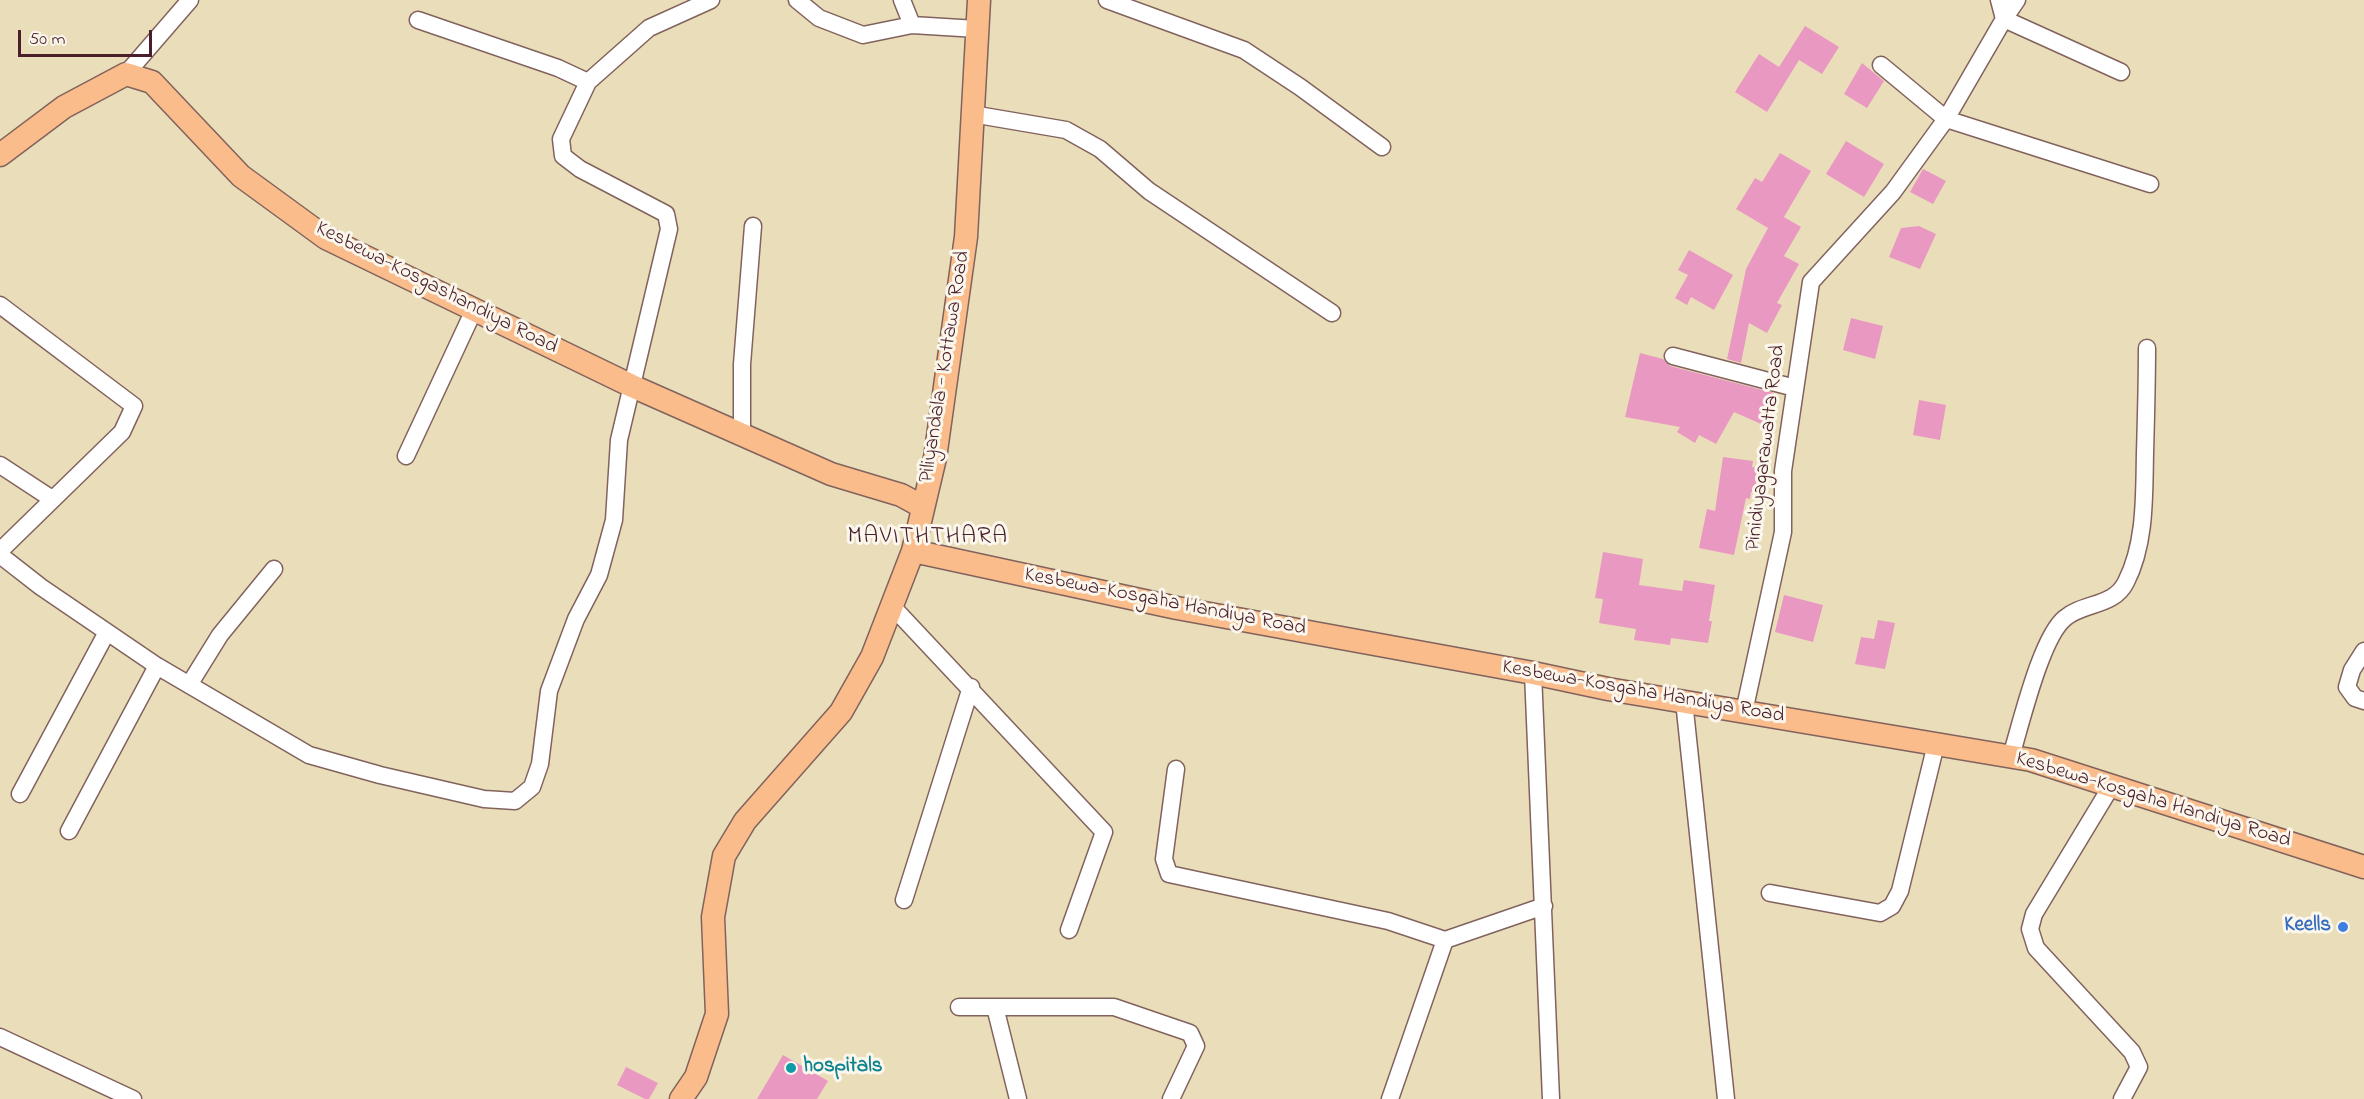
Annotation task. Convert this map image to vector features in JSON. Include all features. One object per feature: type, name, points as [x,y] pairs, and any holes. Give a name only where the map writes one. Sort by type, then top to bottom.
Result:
[{"type":"main road","name":"Piliyandala - Kottawa Road","points":[[681,1099],[696,1077],[717,1014],[713,917],[724,856],[745,821],[841,712],[872,657],[913,551],[935,458],[966,237],[979,0]]},
{"type":"main road","points":[[0,155],[64,107],[126,74]]},
{"type":"main road","name":"Kesbewa-Kosgashandiya Road","points":[[126,74],[152,82],[241,176],[326,238],[632,386],[831,474],[901,495],[922,507]]},
{"type":"main road","name":"Kesbewa-Kosgaha Handiya Road","points":[[913,551],[1177,608],[1533,673],[1608,689],[2031,760],[2364,867]]},
{"type":"street","points":[[126,74],[190,0]]},
{"type":"street","points":[[0,305],[134,406],[122,432],[0,553],[41,587],[157,666],[309,755],[380,775],[484,799],[515,801],[532,787],[540,764],[549,691],[576,619],[599,575],[614,520],[619,440],[669,229],[666,214],[580,169],[563,156],[561,139],[588,82],[649,28],[711,0]]},
{"type":"street","points":[[797,0],[819,18],[863,35],[912,26],[977,29]]},
{"type":"street","points":[[902,0],[912,26]]},
{"type":"street","points":[[1107,0],[1244,50],[1382,147]]},
{"type":"street","points":[[2000,0],[2004,19],[2121,72]]},
{"type":"street","name":"Pinidiyagarawatta Road","points":[[1744,712],[1783,532],[1783,471],[1811,282],[1893,192],[1946,119],[2017,0]]},
{"type":"street","points":[[418,20],[558,68],[588,82]]},
{"type":"street","points":[[1881,65],[1946,119],[2150,184]]},
{"type":"street","points":[[972,114],[1066,130],[1100,149],[1149,191],[1332,313]]},
{"type":"street","points":[[742,435],[742,364],[753,226]]},
{"type":"street","points":[[406,456],[474,310]]},
{"type":"street","points":[[2011,756],[2044,651],[2054,629],[2067,616],[2118,595],[2129,573],[2144,513],[2147,348]]},
{"type":"street","points":[[1672,356],[1795,388]]},
{"type":"street","points":[[0,465],[52,499]]},
{"type":"street","points":[[189,685],[220,635],[274,569]]},
{"type":"street","points":[[891,605],[971,687],[1104,832],[1068,930]]},
{"type":"street","points":[[20,794],[107,632]]},
{"type":"street","points":[[2364,651],[2352,670],[2348,687],[2355,698],[2364,701]]},
{"type":"street","points":[[69,831],[157,666]]},
{"type":"street","points":[[1533,673],[1551,1099]]},
{"type":"street","points":[[904,900],[971,687]]},
{"type":"street","points":[[1684,701],[1726,1099]]},
{"type":"street","points":[[1770,892],[1880,913],[1892,906],[1900,891],[1936,744]]},
{"type":"street","points":[[1176,769],[1164,859],[1169,874],[1388,921],[1445,940],[1544,906]]},
{"type":"street","points":[[2112,785],[2034,914],[2030,929],[2036,948],[2132,1052],[2139,1067],[2122,1099]]},
{"type":"street","points":[[1390,1099],[1445,940]]},
{"type":"street","points":[[959,1007],[1114,1007],[1190,1033],[1196,1046],[1171,1099]]},
{"type":"street","points":[[995,1007],[1018,1099]]},
{"type":"street","points":[[0,1037],[133,1099]]},
{"type":"building","points":[[1805,26],[1839,47],[1822,74],[1799,60],[1767,112],[1735,92],[1759,54],[1779,67]]},
{"type":"building","points":[[1862,63],[1884,81],[1867,108],[1844,94]]},
{"type":"building","points":[[1846,141],[1884,164],[1864,197],[1826,174]]},
{"type":"building","points":[[1780,153],[1811,171],[1784,217],[1801,227],[1784,256],[1799,264],[1777,303],[1782,305],[1767,333],[1749,323],[1741,363],[1727,359],[1746,269],[1768,228],[1736,209],[1755,178],[1762,182]]},
{"type":"building","points":[[1923,169],[1946,181],[1933,204],[1910,192]]},
{"type":"building","points":[[1919,226],[1936,234],[1920,269],[1889,257],[1901,228]]},
{"type":"building","points":[[1689,250],[1733,275],[1714,310],[1691,297],[1687,305],[1675,298],[1688,275],[1678,270]]},
{"type":"building","points":[[1851,318],[1883,326],[1875,359],[1843,350]]},
{"type":"building","points":[[1640,353],[1663,359],[1670,366],[1774,393],[1761,424],[1734,412],[1716,444],[1699,435],[1695,443],[1677,432],[1680,427],[1625,417]]},
{"type":"building","points":[[1919,400],[1946,405],[1940,440],[1913,435]]},
{"type":"building","points":[[1723,457],[1753,461],[1752,467],[1759,468],[1755,492],[1751,492],[1750,499],[1746,498],[1734,555],[1699,548],[1707,509],[1715,511]]},
{"type":"building","points":[[1603,552],[1643,559],[1639,585],[1682,591],[1684,580],[1715,585],[1708,643],[1671,638],[1670,645],[1634,640],[1636,629],[1599,623],[1603,599],[1595,598]]},
{"type":"building","points":[[1784,595],[1823,605],[1813,642],[1775,632]]},
{"type":"building","points":[[1878,620],[1895,623],[1885,669],[1855,664],[1861,637],[1874,639]]},
{"type":"building","name":"hospitals","points":[[783,1055],[828,1081],[817,1099],[757,1099]]},
{"type":"building","points":[[626,1067],[658,1083],[649,1099],[617,1085]]},
{"type":"place","name":"Keells","points":[[2343,927]]},
{"type":"place","name":"hospitals","points":[[791,1068]]},
{"type":"district","name":"MAVITHTHARA","points":[[928,538]]}]
